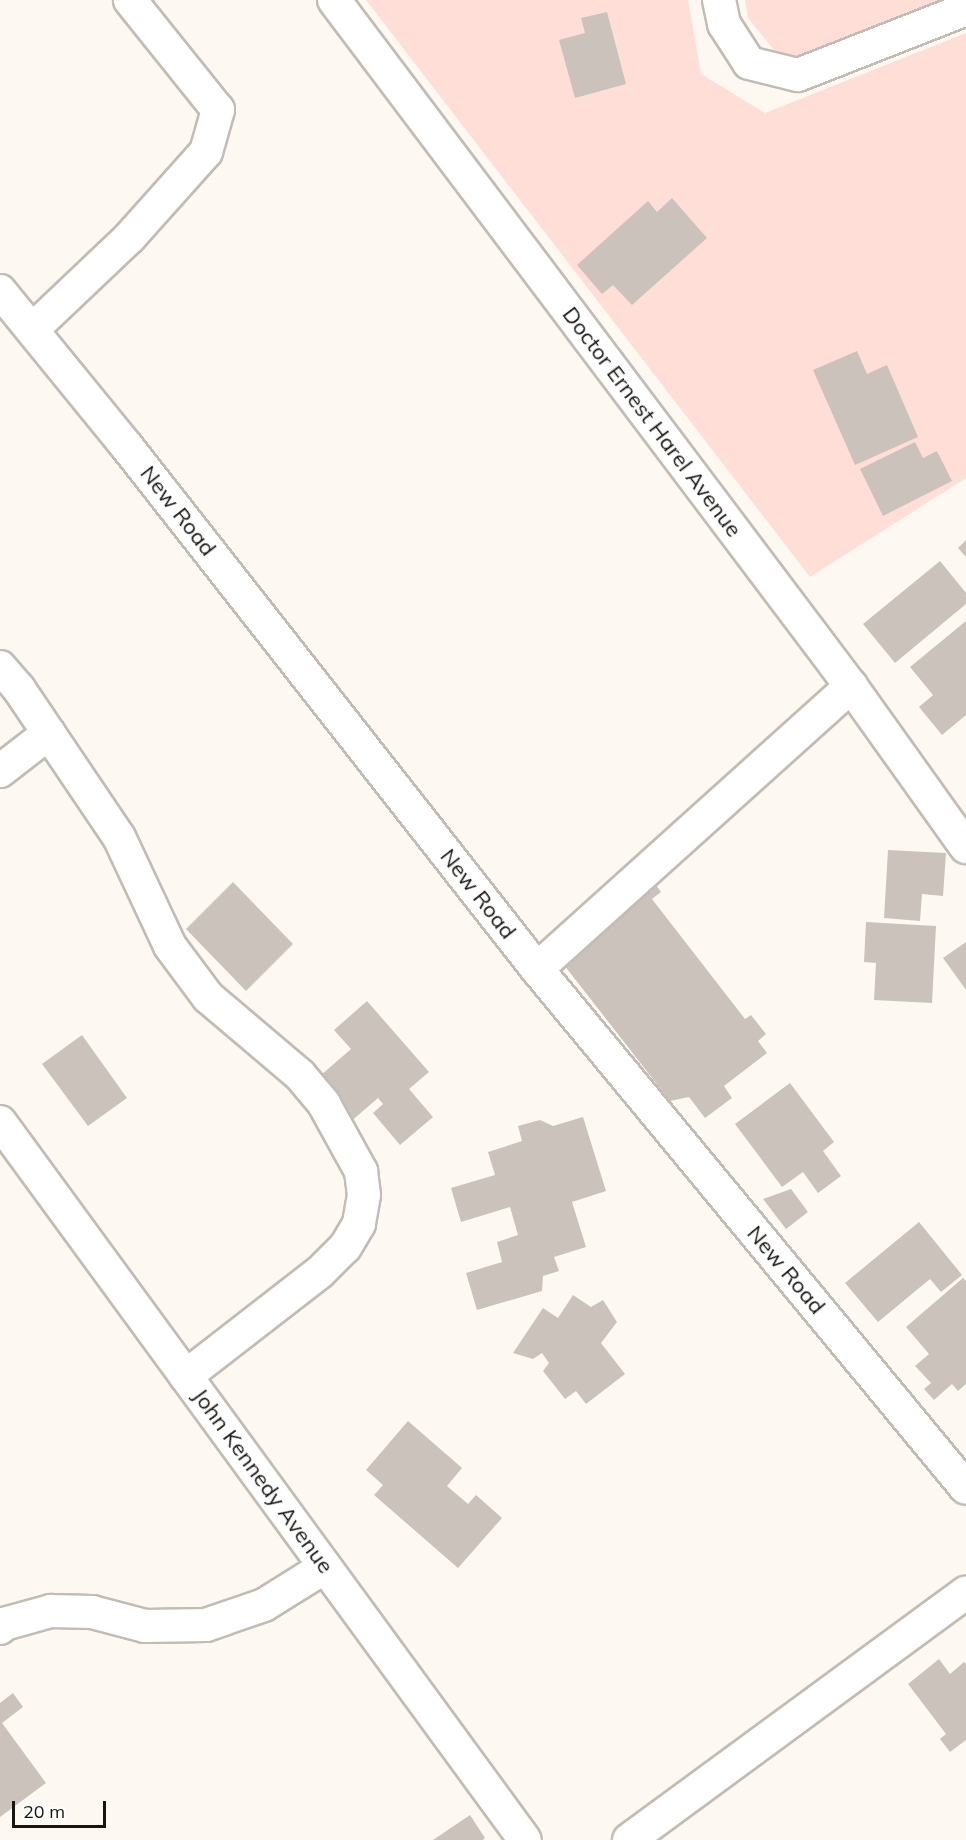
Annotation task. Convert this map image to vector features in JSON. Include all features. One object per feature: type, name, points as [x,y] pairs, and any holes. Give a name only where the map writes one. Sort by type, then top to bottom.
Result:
[{"type":"street","points":[[32,330],[129,238],[206,152],[218,110],[130,0]]},
{"type":"street","name":"Doctor Ernest Harel Avenue","points":[[334,0],[851,686],[966,847]]},
{"type":"street","points":[[719,0],[724,24],[749,63],[798,75],[966,9]]},
{"type":"street","name":"New Road","points":[[0,291],[143,467],[537,969],[966,1488]]},
{"type":"street","points":[[0,667],[119,837],[170,946],[208,997],[300,1075],[324,1104],[361,1171],[364,1195],[359,1224],[345,1247],[320,1272],[186,1376]]},
{"type":"street","points":[[537,969],[851,686]]},
{"type":"street","points":[[0,771],[49,734]]},
{"type":"street","name":"John Kennedy Avenue","points":[[0,1122],[525,1840]]},
{"type":"street","points":[[0,1628],[4,1624],[51,1611],[92,1612],[145,1626],[206,1625],[264,1605],[326,1567]]},
{"type":"street","points":[[629,1840],[966,1593]]},
{"type":"shaded area","points":[[366,0],[688,0],[701,74],[765,113],[966,33],[966,478],[810,577]]},
{"type":"shaded area","points":[[745,0],[962,0],[807,58],[778,55],[748,18]]},
{"type":"building","points":[[607,12],[626,84],[575,98],[559,40],[585,33],[581,18]]},
{"type":"building","points":[[672,198],[707,238],[632,305],[613,285],[602,294],[577,265],[648,201],[657,212]]},
{"type":"building","points":[[857,351],[867,374],[887,365],[918,437],[855,465],[813,370]]},
{"type":"building","points":[[915,442],[923,458],[937,451],[952,481],[883,516],[860,469]]},
{"type":"building","points":[[966,540],[966,557],[958,548]]},
{"type":"building","points":[[940,561],[966,593],[966,604],[895,663],[863,624]]},
{"type":"building","points":[[966,621],[966,715],[942,735],[919,707],[933,695],[910,667]]},
{"type":"building","points":[[888,850],[946,853],[943,896],[922,894],[920,921],[884,918]]},
{"type":"building","points":[[653,881],[661,892],[652,899],[745,1019],[751,1015],[766,1034],[758,1041],[767,1053],[724,1086],[732,1098],[705,1118],[689,1097],[670,1101],[557,956]]},
{"type":"building","points":[[233,882],[293,944],[246,991],[186,929]]},
{"type":"building","points":[[866,922],[936,926],[932,1003],[874,1000],[876,963],[864,962]]},
{"type":"building","points":[[966,942],[966,990],[943,958]]},
{"type":"building","points":[[367,1001],[429,1072],[409,1089],[433,1117],[400,1145],[373,1113],[383,1104],[378,1098],[349,1123],[313,1082],[351,1049],[334,1030]]},
{"type":"building","points":[[82,1035],[127,1098],[88,1126],[42,1064]]},
{"type":"building","points":[[790,1083],[834,1142],[823,1151],[841,1176],[818,1193],[803,1172],[782,1187],[735,1124]]},
{"type":"building","points":[[583,1117],[606,1191],[572,1202],[586,1247],[554,1257],[559,1271],[543,1276],[542,1291],[477,1310],[466,1273],[502,1262],[497,1242],[518,1235],[510,1207],[461,1222],[451,1188],[495,1175],[488,1152],[522,1141],[518,1126],[540,1120],[553,1126]]},
{"type":"building","points":[[791,1189],[808,1212],[786,1229],[763,1199]]},
{"type":"building","points":[[919,1222],[962,1275],[941,1292],[930,1279],[878,1322],[845,1283]]},
{"type":"building","points":[[963,1278],[966,1281],[966,1384],[958,1391],[952,1384],[934,1400],[924,1389],[931,1383],[915,1366],[929,1354],[906,1327]]},
{"type":"building","points":[[573,1295],[591,1307],[603,1300],[617,1322],[601,1343],[625,1374],[586,1404],[576,1391],[565,1399],[543,1371],[549,1363],[542,1353],[533,1359],[513,1353],[543,1308],[558,1318]]},
{"type":"building","points":[[408,1421],[462,1468],[447,1486],[468,1504],[476,1495],[502,1518],[458,1568],[374,1495],[383,1485],[366,1470]]},
{"type":"building","points":[[939,1659],[950,1674],[964,1662],[966,1664],[966,1740],[950,1752],[940,1739],[946,1734],[908,1684]]},
{"type":"building","points":[[13,1693],[23,1707],[2,1723],[46,1783],[0,1817],[0,1703]]},
{"type":"building","points":[[470,1815],[485,1838],[483,1840],[433,1840]]}]
